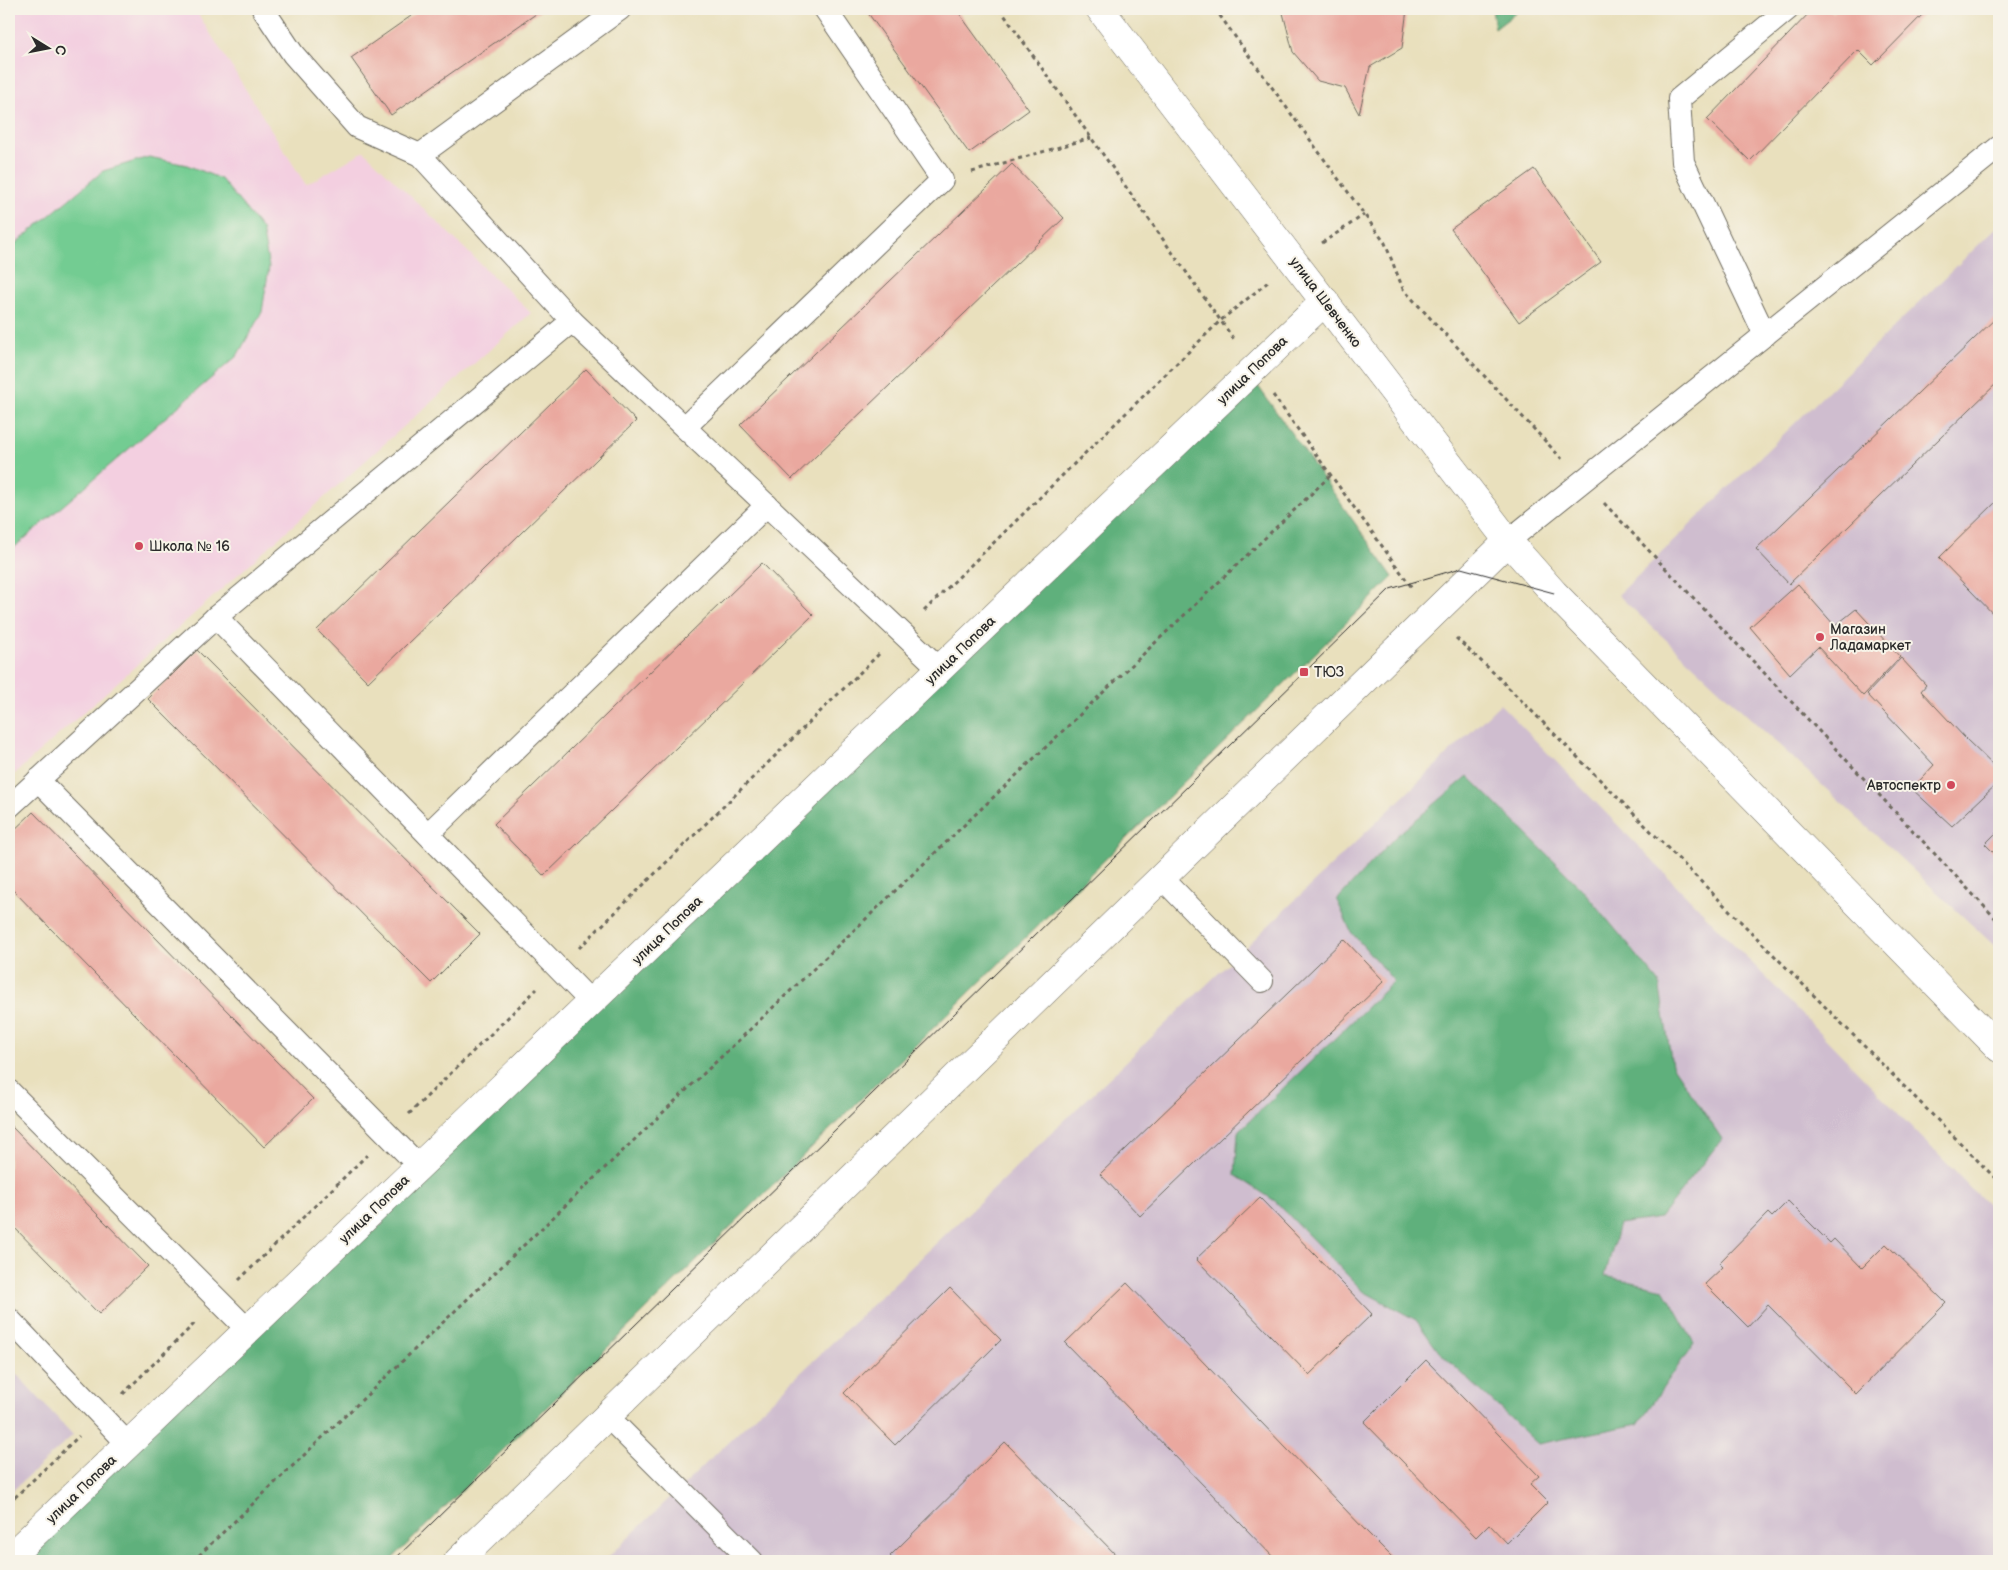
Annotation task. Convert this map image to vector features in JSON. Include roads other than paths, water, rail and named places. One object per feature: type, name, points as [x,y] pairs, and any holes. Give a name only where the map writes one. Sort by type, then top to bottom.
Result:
[{"type":"street","name":"улица Шевченко","points":[[1100,9],[1508,541],[1554,593],[1999,1048]]},
{"type":"street","name":"улица Попова","points":[[9,1558],[1325,300]]},
{"type":"street","points":[[458,1561],[1508,541]]},
{"type":"lane","points":[[263,9],[293,54],[357,127],[420,155],[572,321],[940,669]]},
{"type":"lane","points":[[420,155],[620,9]]},
{"type":"lane","points":[[685,428],[942,180],[825,9]]},
{"type":"lane","points":[[1765,335],[1683,162],[1679,99],[1788,9]]},
{"type":"lane","points":[[1508,541],[1999,147]]},
{"type":"lane","points":[[9,807],[216,617],[572,321]]},
{"type":"lane","points":[[428,834],[767,505]]},
{"type":"lane","points":[[216,617],[591,1002]]},
{"type":"lane","points":[[38,780],[419,1166]]},
{"type":"lane","points":[[1161,877],[1262,982]]},
{"type":"lane","points":[[9,1091],[248,1330]]},
{"type":"lane","points":[[9,1320],[128,1444]]},
{"type":"lane","points":[[607,1416],[752,1561]]},
{"type":"tram line","points":[[393,1561],[1390,589],[1461,568],[1554,593]]},
{"type":"place","name":"Школа № 16","points":[[139,546]]},
{"type":"place","name":"Магазин Ладамаркет","points":[[1820,637]]},
{"type":"place","name":"ТЮЗ","points":[[1304,672]]},
{"type":"place","name":"Автоспектр","points":[[1951,785]]}]
